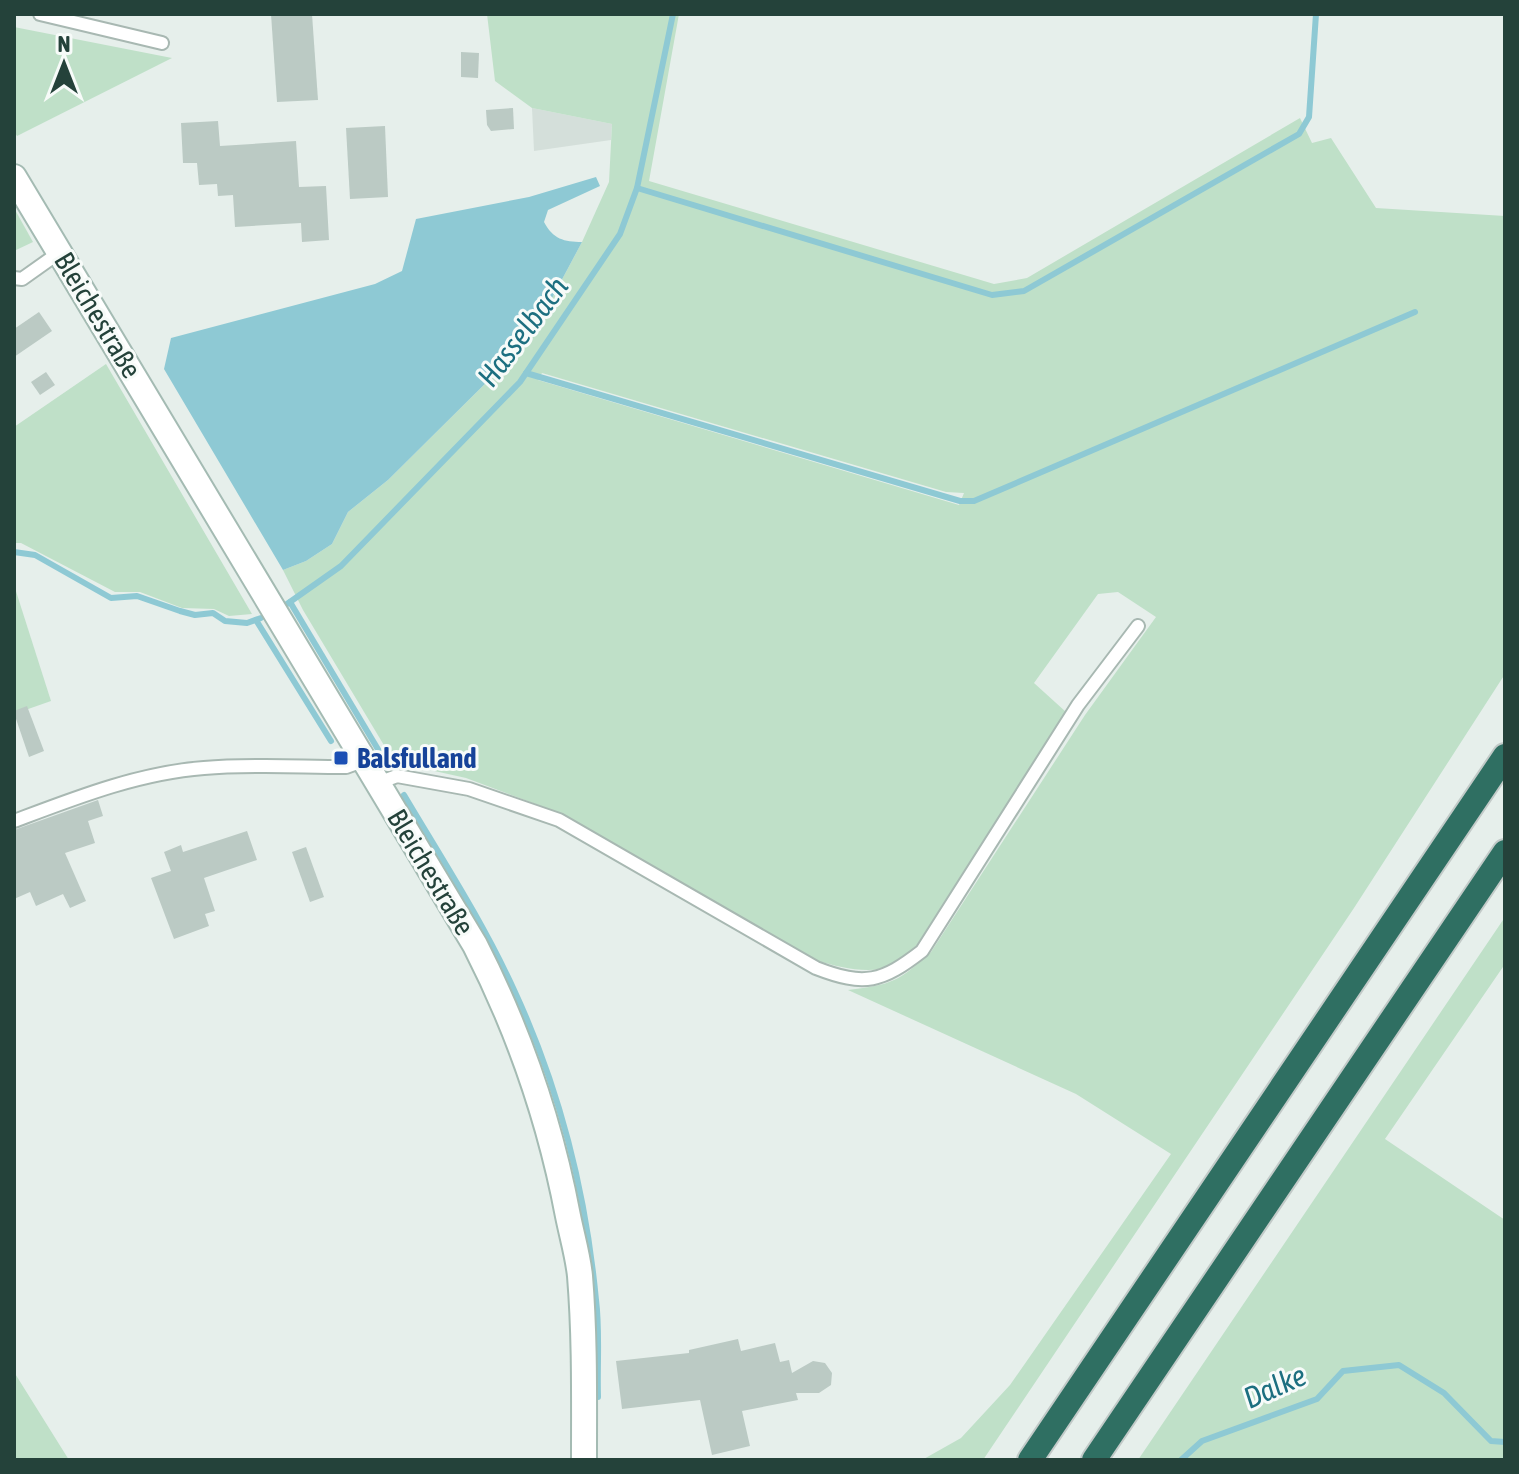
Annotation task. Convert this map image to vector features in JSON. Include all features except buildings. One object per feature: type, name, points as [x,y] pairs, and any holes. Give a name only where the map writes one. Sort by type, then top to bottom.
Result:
[{"type":"highway","points":[[1030,1460],[1505,756]]},
{"type":"highway","points":[[1094,1460],[1505,852]]},
{"type":"street","name":"Bleichestraße","points":[[14,177],[365,760],[503,1000],[538,1097],[564,1191],[580,1274],[584,1460]]},
{"type":"lane","points":[[40,14],[162,43]]},
{"type":"lane","points":[[14,292],[18,279],[60,252]]},
{"type":"lane","points":[[378,783],[397,776],[469,789],[559,820],[816,968],[839,977],[880,978],[896,971],[922,951],[1078,705],[1138,626]]},
{"type":"lane","points":[[14,821],[84,794],[158,775],[204,768],[346,767],[365,760]]},
{"type":"shaded area","points":[[532,108],[612,124],[611,140],[534,151]]},
{"type":"green space","points":[[487,14],[679,14],[649,181],[994,284],[1027,278],[1300,118],[1312,143],[1331,138],[1376,208],[1505,216],[1505,674],[1354,908],[983,1460],[922,1460],[961,1438],[1010,1385],[1171,1154],[1076,1094],[848,990],[894,980],[931,952],[1085,715],[1156,617],[1118,592],[1098,594],[1034,683],[1066,712],[917,945],[894,964],[882,969],[854,969],[818,961],[560,813],[466,778],[394,762],[303,610],[283,570],[306,561],[332,544],[348,512],[388,480],[506,363],[550,302],[609,182],[612,124],[532,108],[495,81]],"holes":[[[542,373],[946,492],[964,493],[959,505],[538,380]]]},
{"type":"green space","points":[[14,27],[172,58],[17,136],[14,131]]},
{"type":"green space","points":[[14,208],[33,242],[14,251]]},
{"type":"green space","points":[[106,364],[252,614],[229,616],[214,609],[182,608],[140,592],[115,592],[21,543],[14,543],[14,427]]},
{"type":"green space","points":[[14,585],[51,701],[14,714]]},
{"type":"green space","points":[[1505,917],[1505,964],[1385,1139],[1505,1220],[1505,1460],[1138,1460]]},
{"type":"green space","points":[[14,1372],[69,1460],[14,1460]]},
{"type":"water","points":[[596,177],[600,186],[548,210],[544,222],[555,236],[582,242],[550,302],[506,363],[388,480],[348,512],[332,544],[306,561],[283,570],[164,369],[171,338],[375,284],[402,271],[416,219],[529,197]]},
{"type":"waterway","name":"Hasselbach","points":[[287,604],[341,566],[520,382],[620,234],[637,188],[673,14]]},
{"type":"waterway","points":[[637,188],[992,295],[1024,291],[1299,134],[1309,117],[1316,14]]},
{"type":"waterway","points":[[526,373],[960,501],[974,501],[1415,312]]},
{"type":"waterway","name":"Hasselbach","points":[[14,552],[35,555],[111,598],[137,596],[195,615],[213,613],[225,621],[247,623],[261,618]]},
{"type":"waterway","points":[[290,602],[382,756]]},
{"type":"waterway","points":[[256,620],[331,741]]},
{"type":"waterway","points":[[404,795],[502,965],[530,1027],[557,1103],[578,1181],[591,1260],[598,1324],[598,1397]]},
{"type":"waterway","name":"Dalke","points":[[1181,1460],[1202,1441],[1317,1399],[1343,1371],[1399,1365],[1444,1393],[1491,1441],[1505,1442]]},
{"type":"place","name":"Balsfulland","points":[[341,758]]}]
